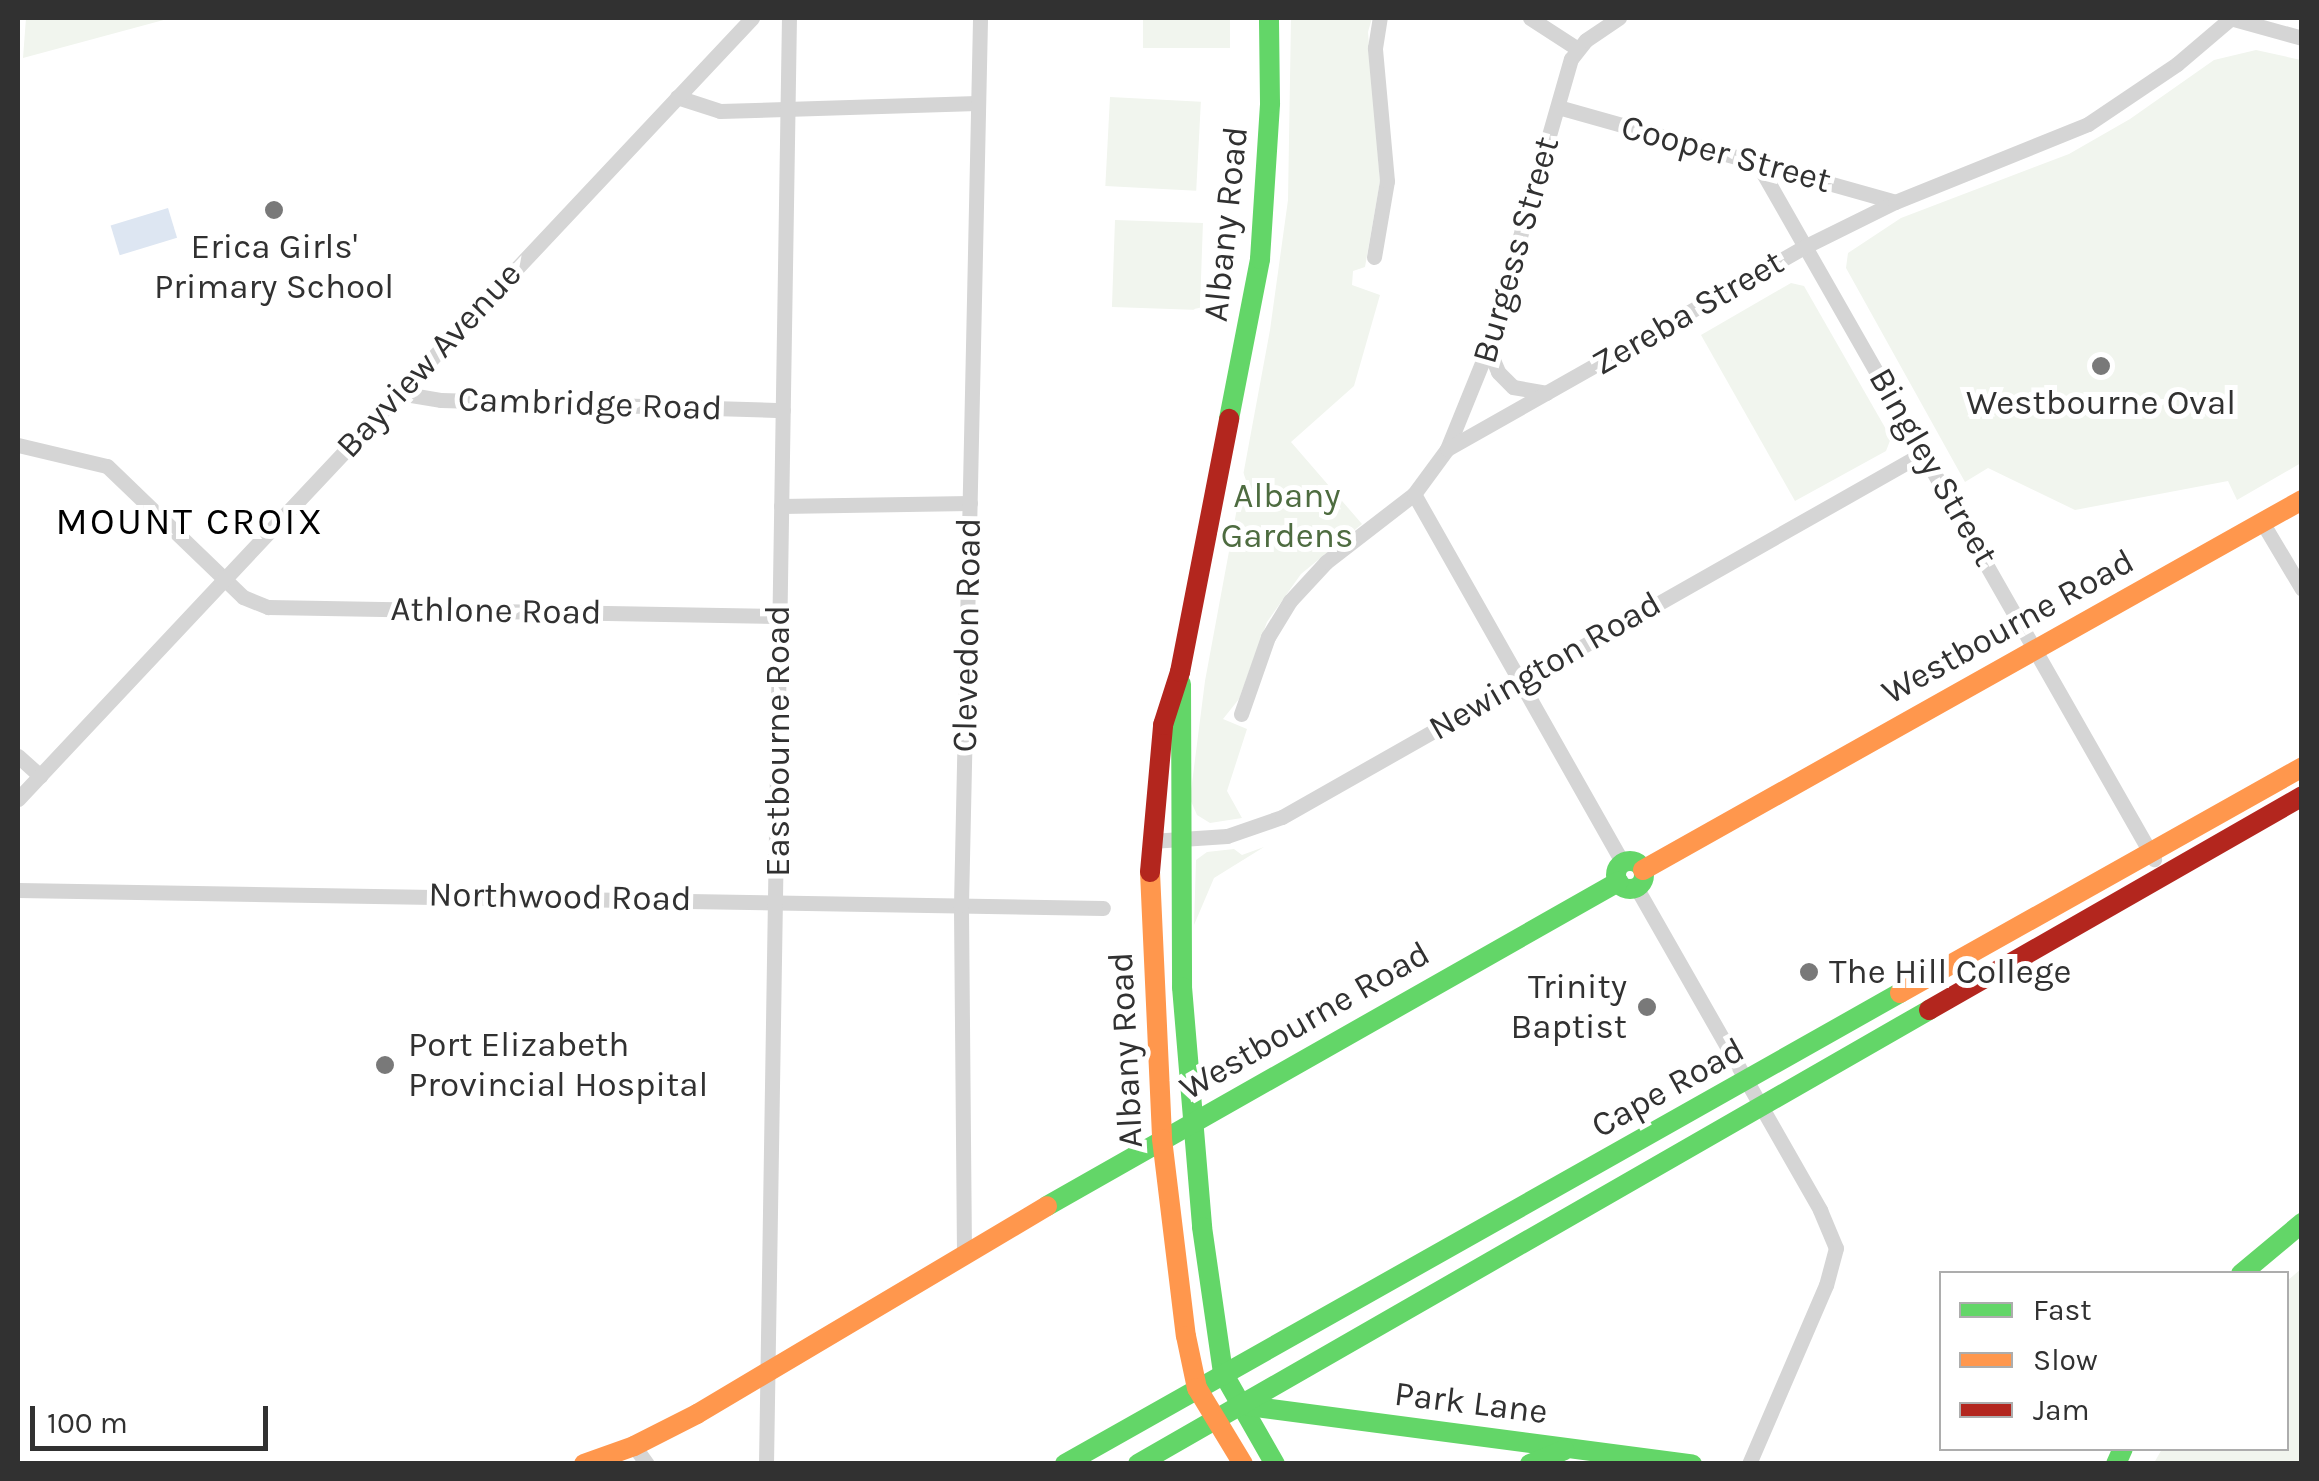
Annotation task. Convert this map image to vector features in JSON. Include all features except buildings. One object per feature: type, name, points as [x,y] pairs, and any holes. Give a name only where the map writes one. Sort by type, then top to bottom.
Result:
[{"type":"main road","name":"Albany Road","points":[[1244,1464],[1197,1388],[1186,1336],[1162,1139],[1152,842],[1163,725],[1180,672],[1260,258],[1270,103],[1269,18]]},
{"type":"main road","name":"Westbourne Road","points":[[584,1464],[634,1446],[697,1414],[964,1252],[1162,1139],[2302,500]]},
{"type":"main road","name":"Albany Road","points":[[1180,672],[1184,726],[1178,840],[1190,1124],[1223,1373],[1276,1464]]},
{"type":"main road","name":"Cape Road","points":[[1064,1464],[2302,767]]},
{"type":"main road","name":"Cape Road","points":[[1138,1464],[2302,796]]},
{"type":"main road","points":[[2244,1271],[2302,1223]]},
{"type":"main road","name":"Park Lane","points":[[1197,1388],[1241,1405],[1692,1464]]},
{"type":"main road","points":[[1530,1464],[1570,1448]]},
{"type":"street","name":"Bayview Avenue","points":[[18,799],[752,18]]},
{"type":"street","name":"Eastbourne Road","points":[[766,1464],[789,18]]},
{"type":"street","name":"Clevedon Road","points":[[964,1252],[961,905],[980,18]]},
{"type":"street","points":[[1374,257],[1387,182],[1375,48],[1380,18]]},
{"type":"street","points":[[1530,18],[1578,49],[1620,18]]},
{"type":"street","points":[[2230,18],[2302,38]]},
{"type":"street","name":"Zereba Street","points":[[1240,714],[1268,637],[1290,601],[1326,562],[1414,494],[1448,449],[1806,246],[1895,202],[2098,118],[2177,64],[2230,18]]},
{"type":"street","name":"Burgess Street","points":[[1448,449],[1488,348],[1578,49]]},
{"type":"street","points":[[677,97],[704,109],[977,103]]},
{"type":"street","name":"Cooper Street","points":[[1558,108],[1895,202]]},
{"type":"street","name":"Bingley Street","points":[[1760,166],[1926,452],[2163,876]]},
{"type":"street","points":[[1488,348],[1498,372],[1513,387],[1548,393]]},
{"type":"street","name":"Cambridge Road","points":[[399,393],[442,400],[783,410]]},
{"type":"street","name":"Athlone Road","points":[[18,444],[107,466],[243,597],[268,607],[778,616]]},
{"type":"street","name":"Newington Road","points":[[1152,842],[1227,836],[1282,816],[1926,452]]},
{"type":"street","points":[[1414,494],[1517,682],[1831,1230],[1836,1248],[1826,1285],[1749,1464]]},
{"type":"street","points":[[781,506],[970,504]]},
{"type":"street","points":[[2262,522],[2302,589]]},
{"type":"street","points":[[18,756],[40,776]]},
{"type":"street","name":"Northwood Road","points":[[18,890],[1102,908]]},
{"type":"street","points":[[634,1446],[647,1464]]},
{"type":"green space","points":[[26,18],[171,18],[23,58]]},
{"type":"green space","points":[[1143,18],[1230,18],[1230,48],[1143,48]]},
{"type":"green space","name":"Albany Gardens","points":[[1291,18],[1372,18],[1368,32],[1380,181],[1365,267],[1353,271],[1352,285],[1380,295],[1354,386],[1291,442],[1362,524],[1301,574],[1267,622],[1239,699],[1223,719],[1247,729],[1227,791],[1242,818],[1210,823],[1197,815],[1190,799],[1205,681],[1270,330],[1288,200]]},
{"type":"green space","name":"Westbourne Oval","points":[[2256,50],[2301,60],[2301,463],[2237,500],[2228,481],[2075,510],[1988,468],[1965,482],[1846,268],[1848,253],[1901,218],[2069,154],[2130,119],[2214,60]]},
{"type":"green space","points":[[1110,97],[1201,102],[1196,191],[1105,186]]},
{"type":"green space","points":[[1115,220],[1203,223],[1200,310],[1112,307]]},
{"type":"green space","points":[[1791,283],[1804,286],[1891,438],[1886,451],[1795,501],[1701,335]]},
{"type":"green space","points":[[1264,847],[1214,878],[1194,925],[1196,860],[1207,852],[1234,849],[1242,855]]},
{"type":"green space","points":[[2301,1269],[2301,1463],[2154,1463],[2161,1451],[2289,1451],[2289,1279]]},
{"type":"shaded area","points":[[168,208],[177,238],[120,255],[111,226]]},
{"type":"traffic: fast","points":[[1229,419],[1260,259],[1270,103],[1269,18]]},
{"type":"traffic: fast","points":[[1181,684],[1182,987],[1202,1227],[1223,1373],[1275,1464]]},
{"type":"traffic: fast","points":[[1630,861],[1640,865],[1644,875],[1640,885],[1630,889],[1620,885],[1616,875],[1620,865],[1630,861]]},
{"type":"traffic: fast","points":[[1047,1206],[1618,882]]},
{"type":"traffic: fast","points":[[1065,1464],[1900,993]]},
{"type":"traffic: fast","points":[[1138,1464],[1929,1010]]},
{"type":"traffic: fast","points":[[2245,1271],[2302,1223]]},
{"type":"traffic: fast","points":[[1241,1405],[1692,1464]]},
{"type":"traffic: fast","points":[[1530,1464],[1564,1450]]},
{"type":"traffic: fast","points":[[2116,1464],[2122,1451]]},
{"type":"traffic: slow","points":[[1643,870],[2302,500]]},
{"type":"traffic: slow","points":[[1900,993],[2302,767]]},
{"type":"traffic: slow","points":[[1150,872],[1162,1139],[1186,1336],[1197,1388],[1243,1464]]},
{"type":"traffic: slow","points":[[584,1464],[634,1446],[697,1414],[1047,1206]]},
{"type":"traffic: jam","points":[[1150,872],[1163,725],[1180,672],[1229,419]]},
{"type":"traffic: jam","points":[[1929,1010],[2302,796]]},
{"type":"place","name":"Erica Girls' Primary School","points":[[274,210]]},
{"type":"place","name":"Westbourne Oval","points":[[2101,366]]},
{"type":"place","name":"The Hill College","points":[[1809,972]]},
{"type":"place","name":"Trinity Baptist","points":[[1647,1007]]},
{"type":"place","name":"Port Elizabeth Provincial Hospital","points":[[385,1065]]},
{"type":"district","name":"MOUNT CROIX","points":[[190,522]]}]
